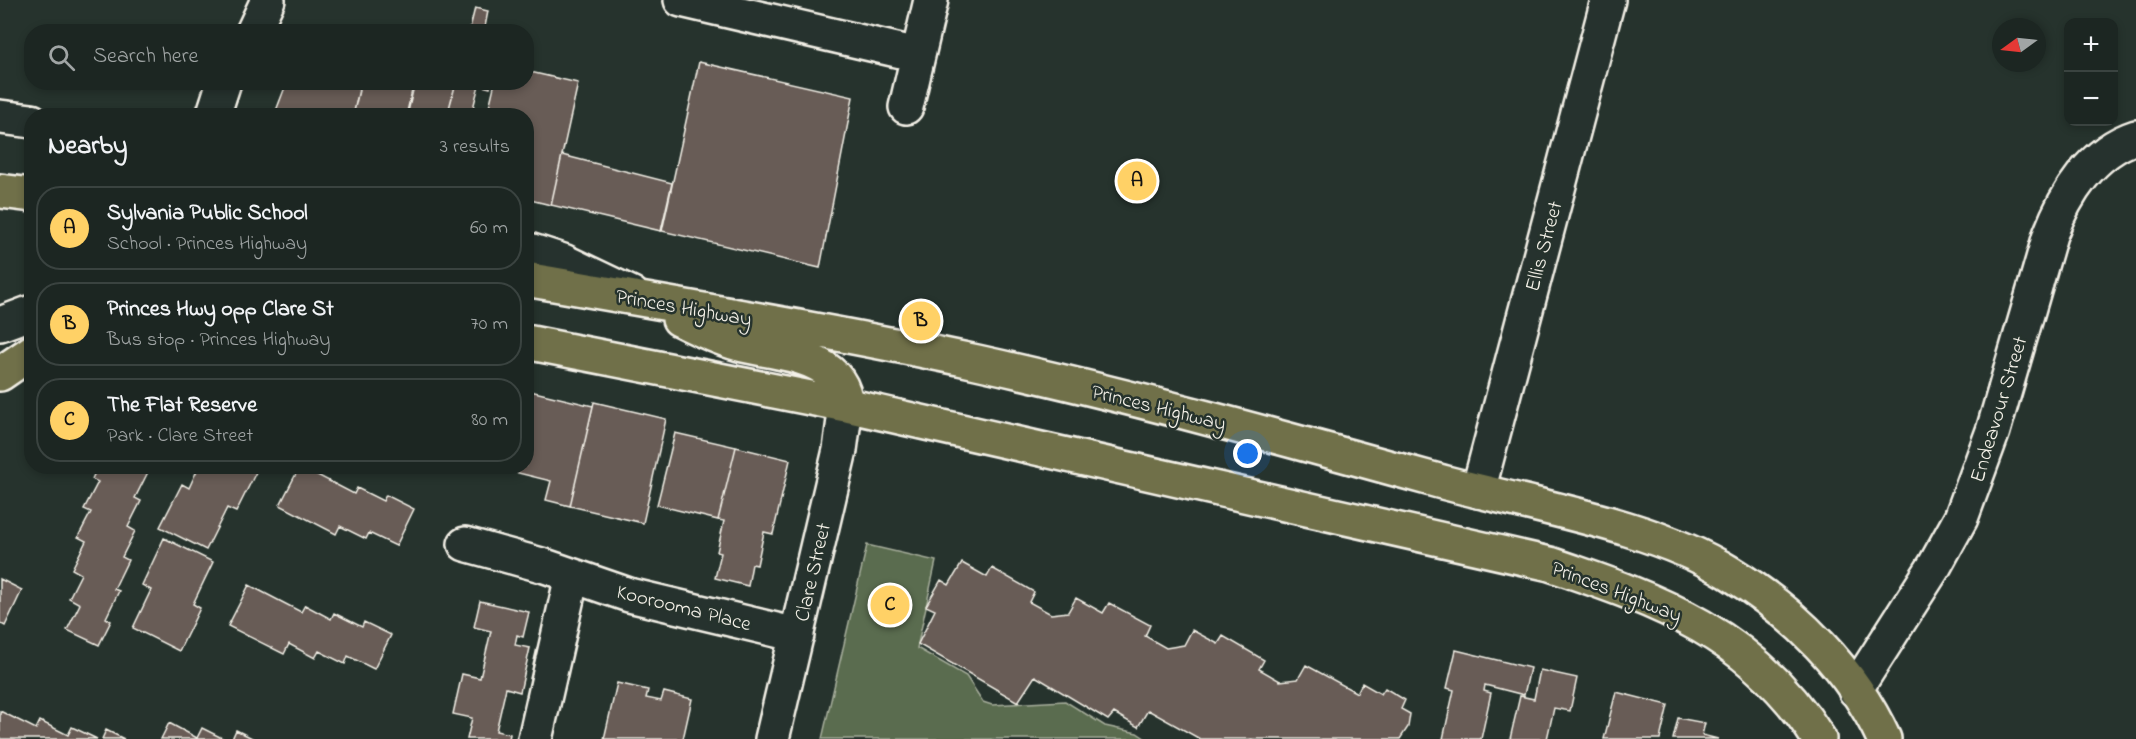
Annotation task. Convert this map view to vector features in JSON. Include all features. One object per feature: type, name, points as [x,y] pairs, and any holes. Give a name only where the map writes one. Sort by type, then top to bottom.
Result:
[{"type":"highway","name":"Princes Highway","points":[[534,280],[826,332],[980,363],[1236,426],[1641,534],[1728,572],[1807,630],[1855,690],[1884,739]]},
{"type":"highway","points":[[644,300],[682,321],[735,343],[812,361],[837,381],[843,390],[846,405]]},
{"type":"highway","name":"Princes Highway","points":[[534,344],[846,405],[1550,564],[1611,585],[1705,626],[1765,672],[1801,712],[1819,739]]},
{"type":"highway","points":[[0,374],[24,358]]},
{"type":"street","points":[[257,24],[268,0]]},
{"type":"street","points":[[681,0],[918,55]]},
{"type":"street","points":[[906,107],[931,0]]},
{"type":"street","name":"Ellis Street","points":[[1478,491],[1608,0]]},
{"type":"street","points":[[216,108],[221,90]]},
{"type":"street","name":"Endeavour Street","points":[[1855,690],[1935,564],[1961,518],[1993,431],[2050,235],[2061,206],[2093,164],[2136,136]]},
{"type":"street","points":[[534,252],[563,261],[644,300]]},
{"type":"street","points":[[0,324],[24,315]]},
{"type":"street","name":"Clare Street","points":[[772,739],[840,450],[846,405]]},
{"type":"street","name":"Koorooma Place","points":[[465,544],[629,595],[797,635]]},
{"type":"street","points":[[535,739],[572,576]]},
{"type":"green space","points":[[867,545],[936,561],[917,648],[966,676],[983,702],[992,705],[1065,701],[1105,726],[1137,733],[1146,739],[822,739]]},
{"type":"building","points":[[475,8],[488,11],[486,24],[471,24]]},
{"type":"building","points":[[699,62],[853,97],[820,268],[662,231]]},
{"type":"building","points":[[534,73],[578,83],[551,205],[534,201],[534,108],[489,108],[493,90],[534,90]]},
{"type":"building","points":[[284,90],[359,90],[355,108],[277,108]]},
{"type":"building","points":[[359,90],[412,90],[408,108],[355,108]]},
{"type":"building","points":[[413,90],[454,90],[449,108],[409,108]]},
{"type":"building","points":[[454,90],[478,90],[473,108],[449,108]]},
{"type":"building","points":[[562,155],[672,183],[661,231],[551,205]]},
{"type":"building","points":[[534,392],[593,406],[570,506],[546,500],[551,481],[522,474],[534,474]]},
{"type":"building","points":[[594,402],[666,419],[643,523],[570,506]]},
{"type":"building","points":[[675,433],[736,447],[718,520],[657,505]]},
{"type":"building","points":[[736,447],[790,460],[773,534],[764,532],[757,565],[752,564],[748,586],[715,578],[721,553],[717,552],[724,521],[718,520]]},
{"type":"building","points":[[94,474],[147,474],[135,498],[141,501],[128,527],[135,531],[122,557],[128,560],[114,589],[119,591],[106,618],[111,621],[99,645],[67,630],[80,604],[69,598],[81,574],[72,569],[86,541],[78,537],[91,512],[84,509],[98,482],[92,479]]},
{"type":"building","points":[[195,474],[255,474],[236,512],[227,508],[206,550],[160,527],[182,484],[189,488]]},
{"type":"building","points":[[296,474],[315,474],[354,494],[357,488],[383,501],[386,495],[414,509],[396,546],[369,533],[366,539],[340,526],[336,534],[280,505]]},
{"type":"building","points":[[164,538],[213,562],[193,604],[200,608],[179,651],[133,628],[151,590],[142,585]]},
{"type":"building","points":[[962,563],[987,577],[992,568],[1034,592],[1029,602],[1051,614],[1068,612],[1076,598],[1103,613],[1109,603],[1150,625],[1145,636],[1166,648],[1184,645],[1192,630],[1218,644],[1223,636],[1264,660],[1259,669],[1280,681],[1298,679],[1306,665],[1357,693],[1362,683],[1381,694],[1385,688],[1405,700],[1401,709],[1410,714],[1408,727],[1400,739],[1200,739],[1148,710],[1138,727],[1114,713],[1108,720],[1035,676],[1018,702],[918,644],[935,610],[926,606],[941,580],[949,585]]},
{"type":"building","points":[[0,579],[22,590],[5,626],[0,623]]},
{"type":"building","points":[[249,585],[301,612],[305,605],[331,619],[334,613],[362,627],[364,622],[391,635],[374,669],[348,656],[345,664],[319,651],[315,658],[289,644],[284,654],[228,626]]},
{"type":"building","points":[[480,601],[529,612],[523,637],[517,635],[515,645],[530,648],[520,692],[506,688],[496,731],[510,734],[509,739],[467,739],[472,718],[453,714],[462,674],[480,678],[491,631],[474,627]]},
{"type":"building","points":[[1456,650],[1530,668],[1524,695],[1485,685],[1484,691],[1491,693],[1481,739],[1443,739],[1454,690],[1447,688]]},
{"type":"building","points":[[1540,670],[1577,678],[1570,711],[1554,708],[1547,739],[1510,739],[1520,696],[1534,699]]},
{"type":"building","points":[[617,683],[648,690],[646,698],[661,701],[664,692],[692,699],[683,739],[604,739]]},
{"type":"building","points":[[1616,692],[1668,705],[1660,739],[1604,739]]},
{"type":"building","points":[[0,711],[36,729],[40,721],[68,735],[72,727],[97,739],[0,739]]},
{"type":"building","points":[[1678,718],[1705,723],[1702,735],[1718,739],[1673,739]]},
{"type":"building","points":[[169,723],[197,738],[202,728],[224,739],[161,739]]},
{"type":"building","points":[[106,730],[124,739],[102,739]]},
{"type":"building","points":[[236,730],[254,739],[232,739]]},
{"type":"place","name":"Sylvania Public School","points":[[1137,181]]},
{"type":"place","name":"Princes Hwy opp Clare St","points":[[921,321]]},
{"type":"place","name":"The Flat Reserve","points":[[890,605]]}]
